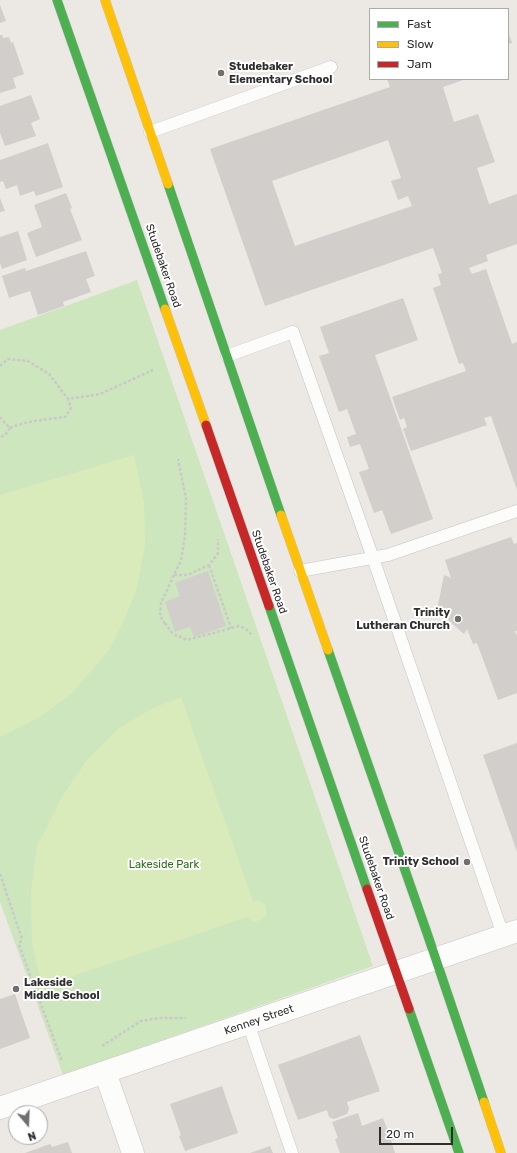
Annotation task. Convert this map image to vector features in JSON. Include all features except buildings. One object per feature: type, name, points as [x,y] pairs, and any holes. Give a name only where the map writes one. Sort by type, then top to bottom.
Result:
[{"type":"main road","name":"Studebaker Road","points":[[57,0],[459,1153]]},
{"type":"main road","points":[[105,0],[300,571],[436,958],[501,1153]]},
{"type":"street","name":"Kenney Street","points":[[0,1108],[510,933]]},
{"type":"street","points":[[105,1072],[133,1153]]},
{"type":"lane","points":[[150,132],[331,67]]},
{"type":"lane","points":[[227,356],[293,332],[373,558],[510,933]]},
{"type":"lane","points":[[300,571],[388,555],[517,511]]},
{"type":"lane","points":[[248,1023],[292,1153]]},
{"type":"path","points":[[0,366],[8,359],[28,361],[49,374],[68,399],[71,408],[65,417],[17,425],[10,428],[5,435],[0,436]]},
{"type":"path","points":[[68,399],[100,394],[153,370]]},
{"type":"path","points":[[0,417],[10,428]]},
{"type":"path","points":[[178,459],[186,499],[185,536],[181,560],[161,603],[160,616],[173,634],[187,640],[239,626],[246,628],[252,635]]},
{"type":"path","points":[[174,575],[186,575],[209,565],[218,553],[218,539]]},
{"type":"path","points":[[209,565],[231,628]]},
{"type":"path","points":[[0,874],[22,938],[19,945],[64,1066]]},
{"type":"path","points":[[96,1050],[141,1022],[159,1018],[192,1018]]},
{"type":"green space","name":"Lakeside Park","points":[[137,280],[373,966],[63,1075],[0,902],[0,330]]},
{"type":"green space","points":[[134,455],[144,502],[145,545],[137,588],[125,618],[110,649],[72,693],[40,717],[0,737],[0,495]]},
{"type":"green space","points":[[181,697],[253,901],[260,901],[265,904],[267,915],[261,920],[253,922],[247,917],[44,986],[37,966],[32,942],[31,891],[37,846],[63,795],[86,761],[119,728],[153,708]]},
{"type":"traffic: fast","points":[[57,0],[165,309]]},
{"type":"traffic: fast","points":[[168,184],[281,515]]},
{"type":"traffic: fast","points":[[269,606],[367,889]]},
{"type":"traffic: fast","points":[[328,650],[427,933],[484,1102]]},
{"type":"traffic: fast","points":[[409,1009],[459,1153]]},
{"type":"traffic: slow","points":[[105,0],[168,184]]},
{"type":"traffic: slow","points":[[165,309],[206,425]]},
{"type":"traffic: slow","points":[[281,515],[328,650]]},
{"type":"traffic: slow","points":[[484,1102],[501,1153]]},
{"type":"traffic: jam","points":[[206,425],[269,606]]},
{"type":"traffic: jam","points":[[367,889],[409,1009]]},
{"type":"place","name":"Studebaker Elementary School","points":[[221,73]]},
{"type":"place","name":"Trinity Lutheran Church","points":[[458,619]]},
{"type":"place","name":"Trinity School","points":[[467,862]]},
{"type":"place","name":"Lakeside Middle School","points":[[16,989]]}]
